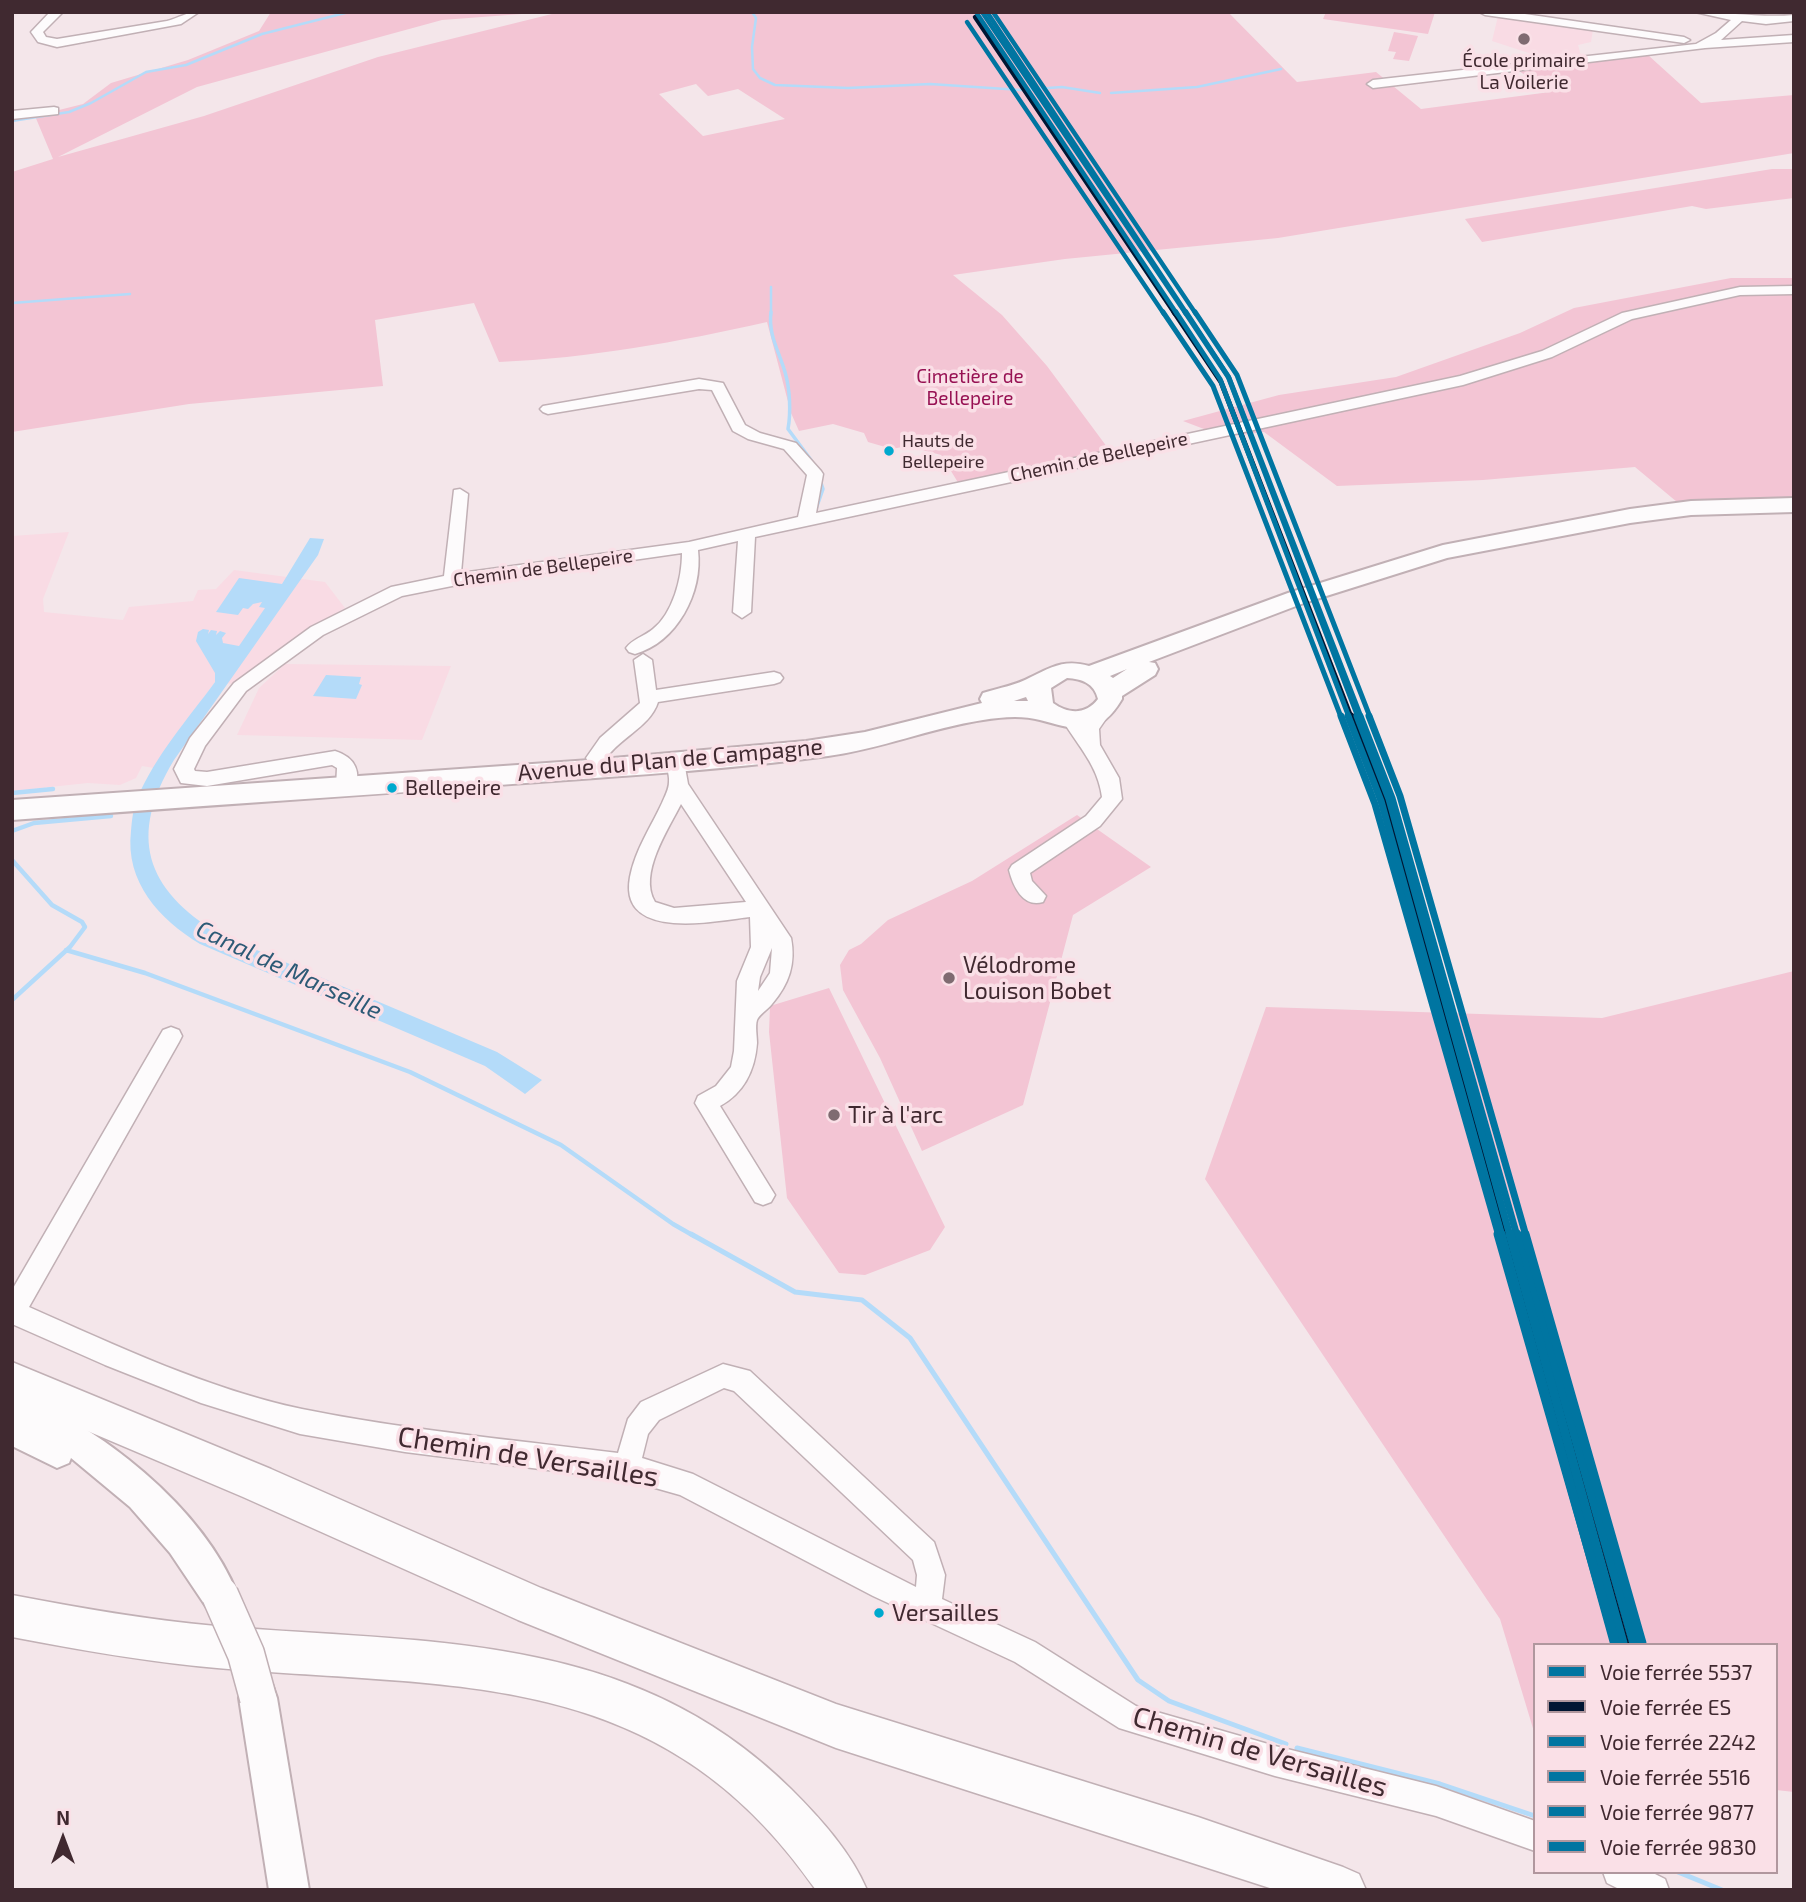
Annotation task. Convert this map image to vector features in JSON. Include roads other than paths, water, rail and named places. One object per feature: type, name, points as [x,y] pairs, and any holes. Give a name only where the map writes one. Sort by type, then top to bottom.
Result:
[{"type":"highway","points":[[12,1380],[257,1483],[533,1605],[836,1726],[1198,1840],[1343,1890]]},
{"type":"highway","points":[[12,1616],[97,1632],[216,1647],[419,1660],[545,1679],[611,1701],[703,1744],[740,1771],[779,1808],[819,1854],[844,1890]]},
{"type":"main road","points":[[1091,674],[1370,574],[1443,552],[1548,530],[1690,508],[1794,505]]},
{"type":"main road","points":[[1105,702],[1106,685],[1091,674],[1080,671],[1056,673],[1039,684],[1037,699],[1047,712],[1072,721],[1093,718],[1120,683],[1157,663],[1224,635],[1377,580],[1431,564],[1636,522],[1688,516],[1794,512]]},
{"type":"main road","name":"Avenue du Plan de Campagne","points":[[12,810],[347,782],[772,741],[874,727],[1015,693],[1039,684]]},
{"type":"main road","name":"Avenue du Plan de Campagne","points":[[347,782],[678,773],[783,752],[874,739],[1007,708],[1047,712]]},
{"type":"main road","points":[[12,1407],[74,1439],[127,1479],[172,1527],[211,1582],[246,1654],[258,1698],[289,1890]]},
{"type":"main road","points":[[12,1428],[72,1458],[116,1488],[211,1582]]},
{"type":"street","points":[[57,12],[37,32],[42,40],[57,43],[167,24],[181,21],[193,12]]},
{"type":"street","points":[[1701,12],[1775,21],[1794,18]]},
{"type":"street","points":[[1489,13],[1567,17],[1686,41]]},
{"type":"street","points":[[1706,45],[1725,32],[1732,15]]},
{"type":"street","points":[[1373,84],[1706,45],[1794,38]]},
{"type":"street","points":[[12,115],[54,111]]},
{"type":"street","name":"Chemin de Bellepeire","points":[[347,782],[344,761],[327,758],[207,779],[192,779],[185,775],[184,769],[197,743],[226,719],[251,679],[287,651],[354,611],[397,592],[452,580],[689,547],[1463,380],[1547,354],[1628,316],[1741,291],[1794,290]]},
{"type":"street","points":[[548,409],[699,384],[718,386],[739,428],[754,436],[790,446],[815,474],[806,520]]},
{"type":"street","points":[[452,580],[460,494]]},
{"type":"street","points":[[741,612],[747,534]]},
{"type":"street","points":[[596,758],[605,743],[644,713],[649,704],[639,654],[647,642],[676,618],[690,562],[689,547]]},
{"type":"street","points":[[649,697],[774,678]]},
{"type":"street","points":[[1091,746],[1090,728],[1105,702]]},
{"type":"street","points":[[1036,896],[1023,885],[1019,870],[1093,821],[1112,799],[1109,778],[1091,746],[1072,721]]},
{"type":"street","points":[[678,773],[637,884],[637,894],[655,911],[677,916],[761,909]]},
{"type":"street","points":[[678,773],[761,909],[759,922],[762,949],[749,974],[744,1028],[748,1041],[743,1071],[723,1097],[706,1103],[763,1195]]},
{"type":"street","points":[[12,1312],[172,1036]]},
{"type":"street","name":"Chemin de Versailles","points":[[12,1312],[114,1357],[201,1391],[300,1421],[405,1439],[627,1467],[684,1483],[883,1586],[1053,1668],[1129,1718],[1275,1761],[1436,1801],[1533,1835]]},
{"type":"street","points":[[627,1467],[637,1428],[650,1411],[723,1376],[741,1380],[924,1552],[931,1575],[928,1606]]},
{"type":"street","points":[[1622,1874],[1654,1890]]},
{"type":"water","name":"Canal de Marseille","points":[[310,538],[324,539],[318,555],[174,760],[160,787],[151,813],[149,837],[152,859],[160,879],[174,899],[219,934],[497,1052],[542,1080],[525,1094],[485,1066],[200,944],[159,911],[139,883],[133,867],[131,849],[132,819],[137,799],[162,753],[215,682],[215,673],[196,641],[198,632],[203,629],[209,630],[208,634],[211,630],[217,631],[216,635],[220,631],[226,633],[222,638],[223,643],[239,646],[265,608],[259,607],[262,602],[253,604],[248,609],[243,608],[238,615],[216,612],[239,578],[282,584]]},
{"type":"water","points":[[326,675],[361,677],[359,684],[362,685],[356,699],[313,696]]},
{"type":"waterway","points":[[12,121],[69,112],[91,103],[146,72],[186,65],[262,34],[349,12]]},
{"type":"waterway","points":[[752,12],[756,18],[752,47],[753,69],[760,78],[775,85],[848,88],[930,84],[1021,90],[1062,87],[1100,93]]},
{"type":"waterway","points":[[1111,93],[1197,87],[1281,69]]},
{"type":"waterway","points":[[771,287],[771,312]]},
{"type":"waterway","points":[[12,303],[130,294]]},
{"type":"waterway","points":[[771,312],[773,336],[788,386],[788,429],[811,460]]},
{"type":"waterway","points":[[816,509],[823,489],[820,480]]},
{"type":"waterway","points":[[12,793],[53,789]]},
{"type":"waterway","points":[[12,831],[34,823],[111,816]]},
{"type":"waterway","points":[[12,860],[52,905],[82,922],[85,927],[67,950]]},
{"type":"waterway","points":[[12,1000],[67,950]]},
{"type":"waterway","points":[[67,950],[145,973],[410,1072],[561,1145],[694,1236]]},
{"type":"waterway","points":[[691,1234],[795,1292],[862,1300],[910,1338],[1138,1680],[1169,1701],[1286,1744]]},
{"type":"waterway","points":[[1297,1748],[1440,1784],[1533,1815]]},
{"type":"waterway","points":[[1683,1874],[1722,1890]]},
{"type":"rail line","name":"2242","points":[[976,12],[1220,379],[1381,801],[1614,1643]]},
{"type":"rail line","name":"5537","points":[[982,12],[1229,378],[1392,798],[1633,1643]]},
{"type":"rail line","name":"5516","points":[[987,12],[1228,376],[1389,799],[1623,1643]]},
{"type":"rail line","name":"9877","points":[[993,12],[1237,375],[1400,796],[1642,1643]]},
{"type":"rail line","name":"ES","points":[[975,17],[1221,382],[1384,801],[1624,1643]]},
{"type":"rail line","name":"9830","points":[[967,22],[1213,386],[1375,804],[1615,1643]]},
{"type":"place","name":"École primaire La Voilerie","points":[[1524,39]]},
{"type":"place","name":"Hauts de Bellepeire","points":[[889,451]]},
{"type":"place","name":"Bellepeire","points":[[392,788]]},
{"type":"place","name":"Vélodrome Louison Bobet","points":[[949,978]]},
{"type":"place","name":"Tir à l'arc","points":[[834,1115]]},
{"type":"place","name":"Versailles","points":[[879,1613]]},
{"type":"park label","name":"Cimetière de Bellepeire","points":[[970,388]]}]
